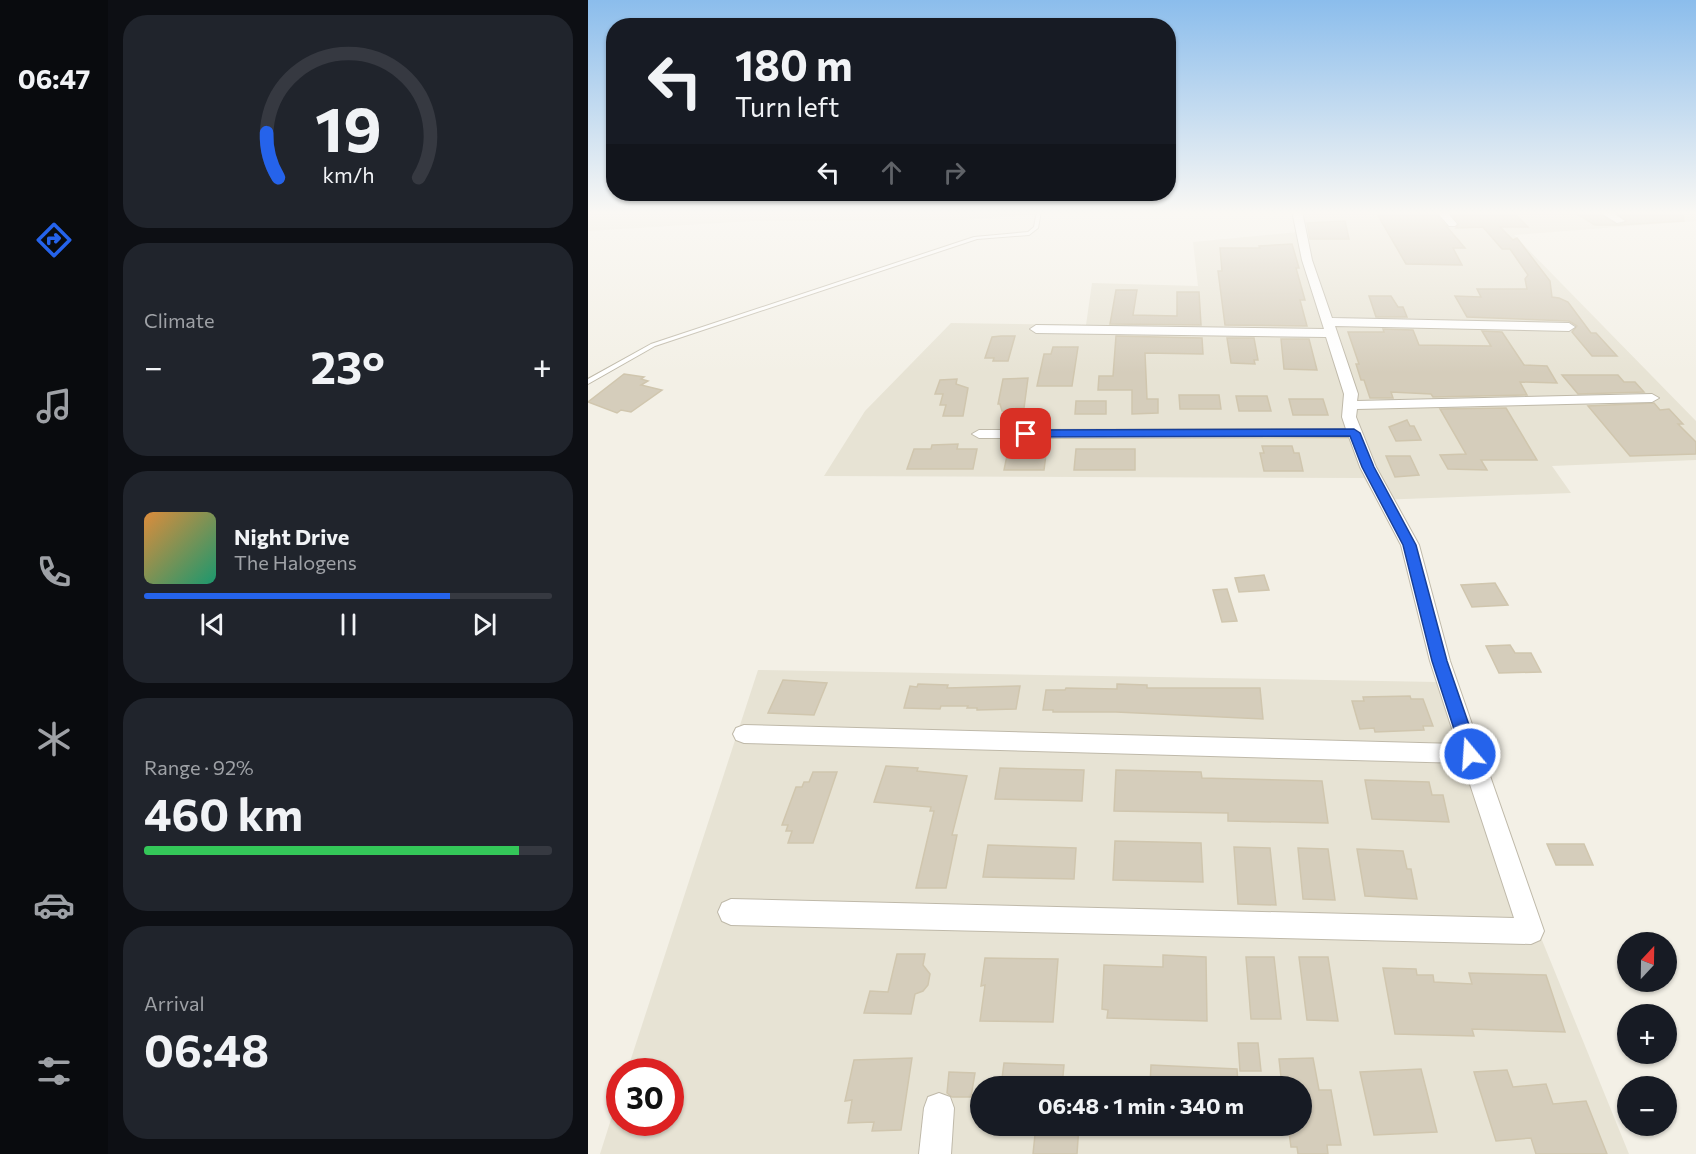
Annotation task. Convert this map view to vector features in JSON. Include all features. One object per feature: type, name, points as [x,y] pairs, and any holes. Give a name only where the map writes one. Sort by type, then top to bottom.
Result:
[{"type":"street","points":[[732,912],[1531,931],[1440,661],[1410,545],[1368,467],[1354,433],[1349,417],[1351,394],[1309,265]]},
{"type":"street","points":[[1036,329],[1569,327]]},
{"type":"street","points":[[1350,405],[1653,398]]},
{"type":"street","points":[[979,434],[1354,433]]},
{"type":"street","points":[[744,734],[1470,754]]},
{"type":"street","points":[[934,1154],[939,1108]]},
{"type":"lane","points":[[588,382],[653,345],[895,265]]},
{"type":"shaded area","points":[[1196,265],[1543,265],[1696,421],[1696,460],[1552,466],[1571,493],[1377,500],[1364,478],[824,476],[865,411],[951,323],[1086,325],[1092,283],[1198,286]]},
{"type":"shaded area","points":[[758,670],[1437,682],[1617,1124],[1617,1136],[1622,1136],[1629,1154],[600,1154],[606,1135],[684,1136],[684,1058],[631,1058]]},
{"type":"building","points":[[1221,265],[1298,265],[1299,268],[1296,268],[1305,300],[1300,300],[1307,326],[1225,325],[1218,271],[1222,271]]},
{"type":"building","points":[[1521,265],[1538,265],[1550,281],[1552,297],[1568,302],[1591,333],[1596,333],[1617,356],[1592,356],[1572,332],[1577,326],[1569,321],[1467,317],[1455,296],[1481,297],[1477,289],[1527,289],[1525,279],[1528,275]]},
{"type":"building","points":[[1116,290],[1137,290],[1133,315],[1177,316],[1177,292],[1199,292],[1201,325],[1110,324]]},
{"type":"building","points":[[1369,296],[1391,296],[1398,307],[1403,307],[1407,317],[1376,317]]},
{"type":"building","points":[[1383,329],[1413,330],[1419,345],[1491,346],[1482,331],[1502,332],[1524,365],[1547,366],[1557,383],[1520,382],[1527,395],[1433,397],[1431,394],[1391,392],[1393,398],[1370,398],[1364,380],[1361,380],[1356,364],[1359,364],[1348,332],[1384,332]]},
{"type":"building","points":[[1015,336],[1008,361],[993,361],[994,358],[985,358],[992,337]]},
{"type":"building","points":[[1116,336],[1202,338],[1203,354],[1145,353],[1147,399],[1158,399],[1158,413],[1132,414],[1132,390],[1098,390],[1099,376],[1113,376]]},
{"type":"building","points":[[1227,338],[1254,338],[1258,360],[1254,360],[1255,364],[1231,363]]},
{"type":"building","points":[[1281,339],[1309,339],[1317,370],[1284,369]]},
{"type":"building","points":[[1053,347],[1078,347],[1072,386],[1037,386],[1044,354],[1051,354]]},
{"type":"building","points":[[624,374],[644,377],[641,379],[648,381],[641,385],[662,390],[631,412],[621,410],[617,413],[588,402]]},
{"type":"building","points":[[1562,375],[1618,375],[1624,382],[1635,382],[1644,392],[1578,394]]},
{"type":"building","points":[[1028,378],[1024,408],[1016,408],[1016,411],[1002,411],[998,404],[1003,379]]},
{"type":"building","points":[[957,379],[956,384],[968,388],[963,416],[943,416],[946,405],[940,405],[943,394],[935,394],[940,380]]},
{"type":"building","points":[[1179,395],[1219,395],[1221,409],[1180,409]]},
{"type":"building","points":[[1236,396],[1267,396],[1271,411],[1239,411]]},
{"type":"building","points":[[1289,399],[1323,399],[1328,415],[1293,415]]},
{"type":"building","points":[[1076,401],[1106,401],[1106,414],[1075,414]]},
{"type":"building","points":[[1654,403],[1660,410],[1669,409],[1683,424],[1678,424],[1696,442],[1696,454],[1630,456],[1588,406]]},
{"type":"building","points":[[1506,408],[1537,460],[1481,460],[1487,470],[1448,469],[1440,455],[1466,454],[1440,409]]},
{"type":"building","points":[[1407,420],[1410,426],[1414,426],[1421,440],[1396,441],[1389,427]]},
{"type":"building","points":[[958,444],[957,449],[977,449],[973,469],[907,469],[914,449],[931,449],[932,445]]},
{"type":"building","points":[[1009,446],[1047,446],[1044,470],[1004,470]]},
{"type":"building","points":[[1262,446],[1292,446],[1294,453],[1299,453],[1303,471],[1264,471],[1260,453],[1264,453]]},
{"type":"building","points":[[1076,449],[1135,449],[1135,470],[1074,470]]},
{"type":"building","points":[[1386,456],[1410,456],[1419,475],[1395,477]]},
{"type":"building","points":[[1264,575],[1269,590],[1239,592],[1235,578]]},
{"type":"building","points":[[1495,583],[1508,605],[1472,607],[1461,585]]},
{"type":"building","points":[[1227,589],[1237,621],[1222,622],[1213,590]]},
{"type":"building","points":[[1510,645],[1515,653],[1531,653],[1541,672],[1499,673],[1486,646]]},
{"type":"building","points":[[783,680],[827,683],[814,715],[768,713]]},
{"type":"building","points":[[918,684],[948,685],[947,688],[1020,686],[1016,709],[977,710],[977,708],[967,708],[968,706],[941,706],[940,709],[904,708],[910,686],[917,687]]},
{"type":"building","points":[[1117,684],[1147,685],[1147,688],[1260,688],[1263,719],[1043,710],[1046,690],[1117,689]]},
{"type":"building","points":[[1410,696],[1411,699],[1423,699],[1433,726],[1423,726],[1424,730],[1375,732],[1374,728],[1360,729],[1352,701],[1364,701],[1363,697]]},
{"type":"building","points":[[886,766],[918,768],[917,771],[967,776],[952,835],[957,835],[946,888],[916,888],[934,811],[930,811],[931,807],[874,802]]},
{"type":"building","points":[[1000,768],[1084,770],[1082,801],[995,799]]},
{"type":"building","points":[[1116,770],[1201,772],[1202,778],[1322,781],[1328,823],[1228,821],[1228,813],[1114,811]]},
{"type":"building","points":[[813,772],[837,772],[813,843],[788,843],[792,831],[786,831],[788,825],[782,825],[796,787],[802,787],[804,782],[809,782]]},
{"type":"building","points":[[1365,780],[1429,782],[1432,795],[1443,795],[1449,822],[1372,819]]},
{"type":"building","points":[[1115,841],[1201,843],[1203,882],[1113,880]]},
{"type":"building","points":[[1547,844],[1584,844],[1593,865],[1556,865]]},
{"type":"building","points":[[988,845],[1076,848],[1074,879],[983,877]]},
{"type":"building","points":[[1234,847],[1270,848],[1276,905],[1238,904]]},
{"type":"building","points":[[1298,848],[1328,849],[1335,900],[1303,899]]},
{"type":"building","points":[[1357,849],[1403,851],[1407,869],[1411,869],[1417,899],[1365,896]]},
{"type":"building","points":[[897,954],[925,954],[923,965],[930,974],[928,985],[923,991],[915,994],[911,1014],[864,1013],[870,991],[888,992]]},
{"type":"building","points":[[1163,955],[1206,957],[1207,1021],[1107,1018],[1108,1010],[1102,1009],[1104,965],[1163,967]]},
{"type":"building","points":[[1246,957],[1274,957],[1281,1019],[1251,1019]]},
{"type":"building","points":[[1299,957],[1328,957],[1338,1021],[1307,1020]]},
{"type":"building","points":[[985,958],[1058,959],[1053,1022],[980,1021],[985,985],[981,986]]},
{"type":"building","points":[[1383,968],[1416,969],[1417,975],[1433,975],[1434,982],[1472,984],[1469,973],[1546,975],[1565,1032],[1472,1029],[1474,1036],[1395,1034]]},
{"type":"building","points":[[1238,1043],[1258,1043],[1261,1071],[1240,1071]]},
{"type":"building","points":[[912,1058],[901,1130],[872,1131],[874,1122],[848,1123],[852,1100],[845,1101],[854,1060]]},
{"type":"building","points":[[1313,1058],[1319,1090],[1331,1090],[1341,1145],[1327,1145],[1328,1154],[1298,1154],[1297,1147],[1291,1147],[1290,1136],[1312,1136],[1312,1076],[1281,1076],[1279,1059]]},
{"type":"building","points":[[1004,1063],[1064,1065],[1063,1076],[1002,1076]]},
{"type":"building","points":[[1151,1065],[1237,1069],[1237,1076],[1150,1076]]},
{"type":"building","points":[[1421,1069],[1437,1132],[1374,1135],[1360,1072]]},
{"type":"building","points":[[1507,1070],[1513,1087],[1546,1084],[1553,1104],[1586,1101],[1607,1154],[1536,1154],[1531,1138],[1496,1141],[1474,1072]]},
{"type":"building","points":[[949,1072],[975,1073],[974,1076],[970,1076],[970,1097],[952,1097],[947,1093]]},
{"type":"building","points":[[1035,1136],[1078,1136],[1077,1154],[1033,1154]]},
{"type":"route","points":[[1026,434],[1354,433],[1381,493],[1410,545],[1440,661],[1470,754]]}]
